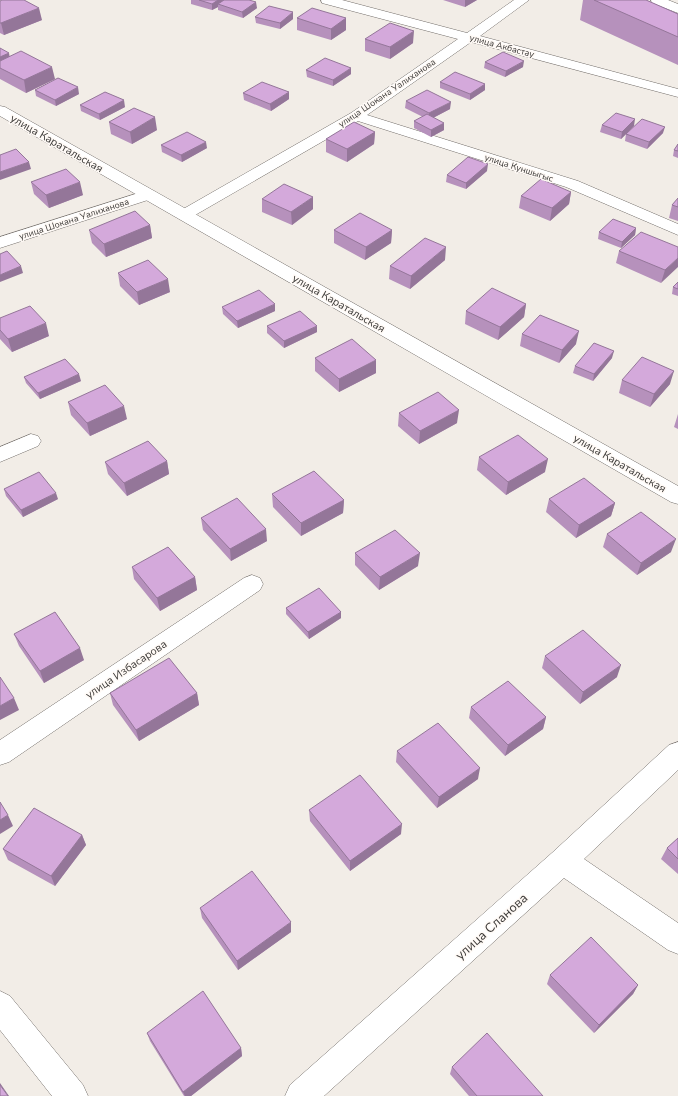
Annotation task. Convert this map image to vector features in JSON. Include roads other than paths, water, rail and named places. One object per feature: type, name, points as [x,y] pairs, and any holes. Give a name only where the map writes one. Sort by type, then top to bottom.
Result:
[{"type":"street","name":"улица Акбастау","points":[[327,0],[678,93]]},
{"type":"street","name":"улица Шокана Уалиханова","points":[[184,215],[356,116],[523,0]]},
{"type":"street","points":[[657,0],[678,9]]},
{"type":"street","name":"улица Каратальская","points":[[0,110],[678,496]]},
{"type":"street","name":"улица Куншыгыс","points":[[356,116],[572,184],[678,230]]},
{"type":"street","name":"улица Шокана Уалиханова","points":[[0,243],[148,195]]},
{"type":"street","points":[[0,455],[31,441]]},
{"type":"street","name":"улица Избасарова","points":[[0,754],[252,584]]},
{"type":"street","name":"улица Сланова","points":[[301,1096],[563,861],[678,753]]},
{"type":"street","points":[[563,861],[678,940]]},
{"type":"street","points":[[0,1006],[72,1096]]}]
